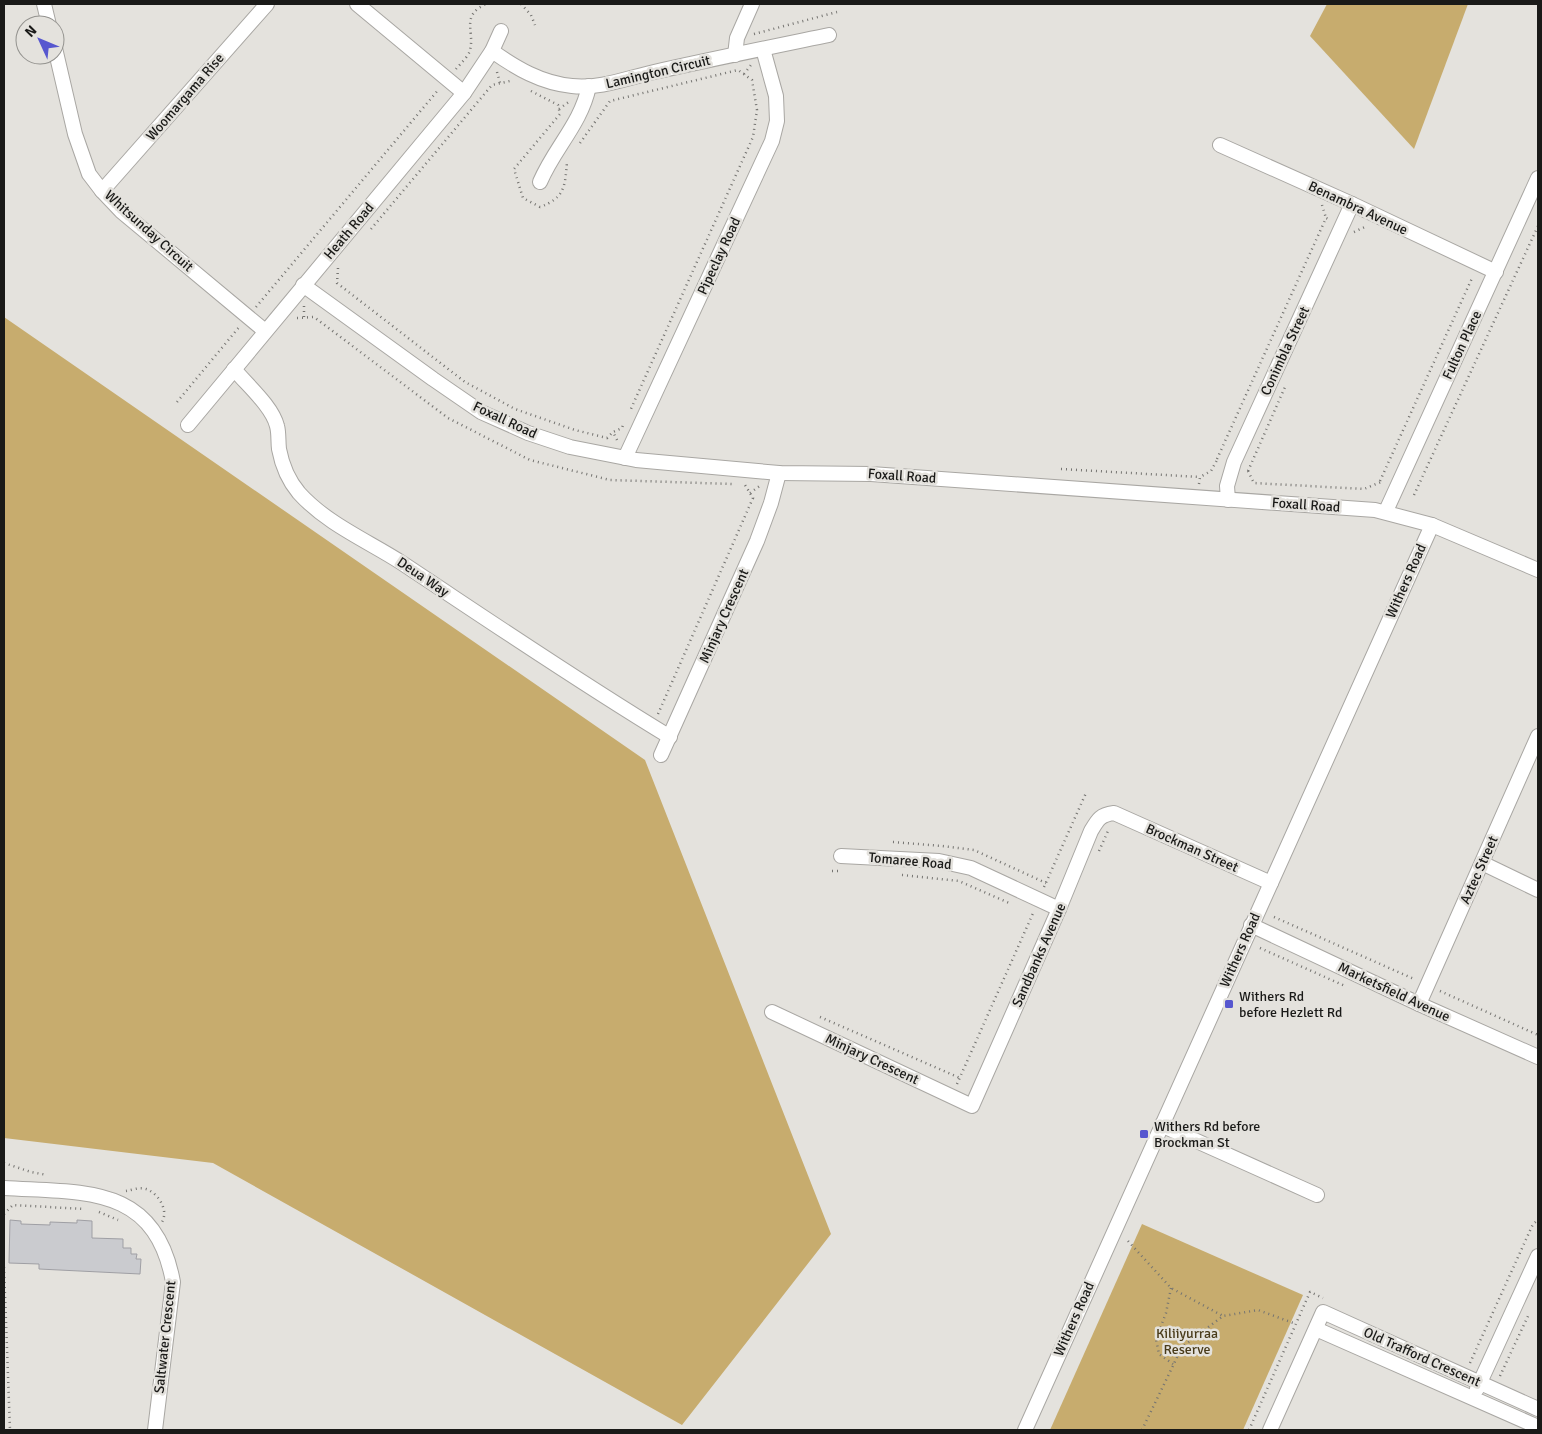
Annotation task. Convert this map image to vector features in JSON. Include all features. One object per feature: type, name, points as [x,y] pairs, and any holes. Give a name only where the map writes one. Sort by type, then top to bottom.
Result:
[{"type":"street","name":"Woomargama Rise","points":[[102,191],[267,4]]},
{"type":"street","points":[[356,4],[464,93]]},
{"type":"street","points":[[736,55],[737,38],[752,4]]},
{"type":"street","name":"Heath Road","points":[[188,424],[464,93],[492,51],[501,31]]},
{"type":"street","name":"Lamington Circuit","points":[[492,51],[513,66],[533,76],[572,86],[589,86],[608,84],[652,72],[829,35]]},
{"type":"street","name":"Pipeclay Road","points":[[625,458],[772,141],[777,121],[776,96],[763,49]]},
{"type":"street","name":"Whitsunday Circuit","points":[[59,65],[75,134],[90,174],[102,191],[121,211],[265,331]]},
{"type":"street","points":[[540,182],[547,166],[580,116],[589,86]]},
{"type":"street","name":"Benambra Avenue","points":[[1220,146],[1352,204],[1496,272]]},
{"type":"street","name":"Fulton Place","points":[[1386,511],[1538,178]]},
{"type":"street","name":"Conimbla Street","points":[[1228,500],[1227,486],[1233,465],[1348,228],[1352,204]]},
{"type":"street","name":"Foxall Road","points":[[303,286],[481,412],[528,433],[570,447],[625,458],[779,473],[871,474],[1386,511],[1432,525],[1538,570]]},
{"type":"street","name":"Deua Way","points":[[234,369],[270,411],[277,426],[279,448],[288,478],[298,492],[312,505],[327,517],[392,556],[670,737]]},
{"type":"street","name":"Minjary Crescent","points":[[661,756],[757,541],[771,503],[779,473]]},
{"type":"street","name":"Withers Road","points":[[1025,1430],[1250,925],[1271,883],[1432,525]]},
{"type":"street","name":"Aztec Street","points":[[1420,1004],[1538,736]]},
{"type":"street","name":"Brockman Street","points":[[1114,813],[1271,883]]},
{"type":"street","name":"Sandbanks Avenue","points":[[972,1106],[1097,820],[1105,814],[1114,813]]},
{"type":"street","name":"Tomaree Road","points":[[841,856],[939,861],[971,868],[1059,909]]},
{"type":"street","points":[[1482,863],[1538,890]]},
{"type":"street","name":"Marketsfield Avenue","points":[[1250,925],[1538,1057]]},
{"type":"street","name":"Minjary Crescent","points":[[772,1012],[972,1106]]},
{"type":"street","points":[[1161,1125],[1317,1195]]},
{"type":"street","name":"Saltwater Crescent","points":[[4,1188],[88,1193],[114,1200],[140,1216],[161,1242],[170,1264],[173,1282],[155,1430]]},
{"type":"street","points":[[1472,1398],[1538,1256]]},
{"type":"street","name":"Old Trafford Crescent","points":[[1270,1430],[1323,1312],[1538,1409]]},
{"type":"street","name":"Old Trafford Crescent","points":[[1316,1329],[1538,1427]]},
{"type":"path","points":[[176,402],[470,51],[471,18],[479,7],[486,4]]},
{"type":"path","points":[[522,4],[531,15],[535,25]]},
{"type":"path","points":[[737,38],[837,12]]},
{"type":"path","points":[[343,262],[337,269],[337,282],[465,382],[515,409],[575,430],[607,438],[613,432],[622,428],[754,137],[757,110],[752,80],[738,70],[610,101],[578,146]]},
{"type":"path","points":[[368,232],[492,85],[510,81],[518,85]]},
{"type":"path","points":[[526,89],[558,105],[560,114],[514,169],[523,198],[540,207],[552,203],[563,191],[568,161]]},
{"type":"path","points":[[1061,469],[1200,478],[1211,471],[1326,218],[1348,228],[1373,223]]},
{"type":"path","points":[[1414,495],[1538,226]]},
{"type":"path","points":[[1348,228],[1351,240]]},
{"type":"path","points":[[1217,460],[1248,471],[1254,483],[1364,489],[1380,481],[1478,264]]},
{"type":"path","points":[[292,324],[298,317],[314,317],[448,418],[530,460],[610,480],[746,485],[753,498],[658,713],[648,724]]},
{"type":"path","points":[[1248,471],[1287,382]]},
{"type":"path","points":[[613,432],[625,458]]},
{"type":"path","points":[[1197,497],[1200,478]]},
{"type":"path","points":[[1380,481],[1396,488]]},
{"type":"path","points":[[952,1096],[1086,793]]},
{"type":"path","points":[[832,871],[842,871]]},
{"type":"path","points":[[899,874],[959,881],[1016,906]]},
{"type":"path","points":[[1274,917],[1538,1035]]},
{"type":"path","points":[[820,1017],[960,1078]]},
{"type":"path","points":[[4,1164],[53,1176]]},
{"type":"path","points":[[118,1188],[127,1192],[136,1188],[147,1189],[157,1196],[165,1208],[164,1219],[160,1224]]},
{"type":"path","points":[[5,1211],[13,1205],[92,1210],[118,1220]]},
{"type":"path","points":[[1470,1363],[1533,1224],[1538,1220]]},
{"type":"path","points":[[1128,1241],[1171,1288],[1223,1316]]},
{"type":"path","points":[[4,1268],[10,1430]]},
{"type":"path","points":[[1171,1288],[1166,1313],[1156,1339],[1159,1354],[1173,1364]]},
{"type":"path","points":[[1249,1430],[1310,1292]]},
{"type":"path","points":[[1500,1376],[1531,1309]]},
{"type":"path","points":[[1142,1430],[1182,1348],[1223,1316],[1258,1310],[1296,1324]]},
{"type":"green space","points":[[1327,4],[1468,4],[1414,149],[1310,36]]},
{"type":"green space","points":[[4,317],[645,760],[831,1234],[682,1425],[213,1163],[4,1138]]},
{"type":"green space","name":"Kiliiyurraa Reserve","points":[[1142,1224],[1303,1295],[1243,1430],[1050,1430]]},
{"type":"building","points":[[10,1220],[21,1221],[21,1224],[50,1225],[50,1222],[77,1223],[77,1220],[92,1221],[92,1238],[123,1239],[123,1248],[131,1248],[131,1254],[137,1254],[136,1259],[141,1259],[140,1274],[39,1269],[39,1264],[9,1263]]},
{"type":"place","name":"Withers Rd before Hezlett Rd","points":[[1229,1004]]},
{"type":"place","name":"Withers Rd before Brockman St","points":[[1144,1134]]}]
